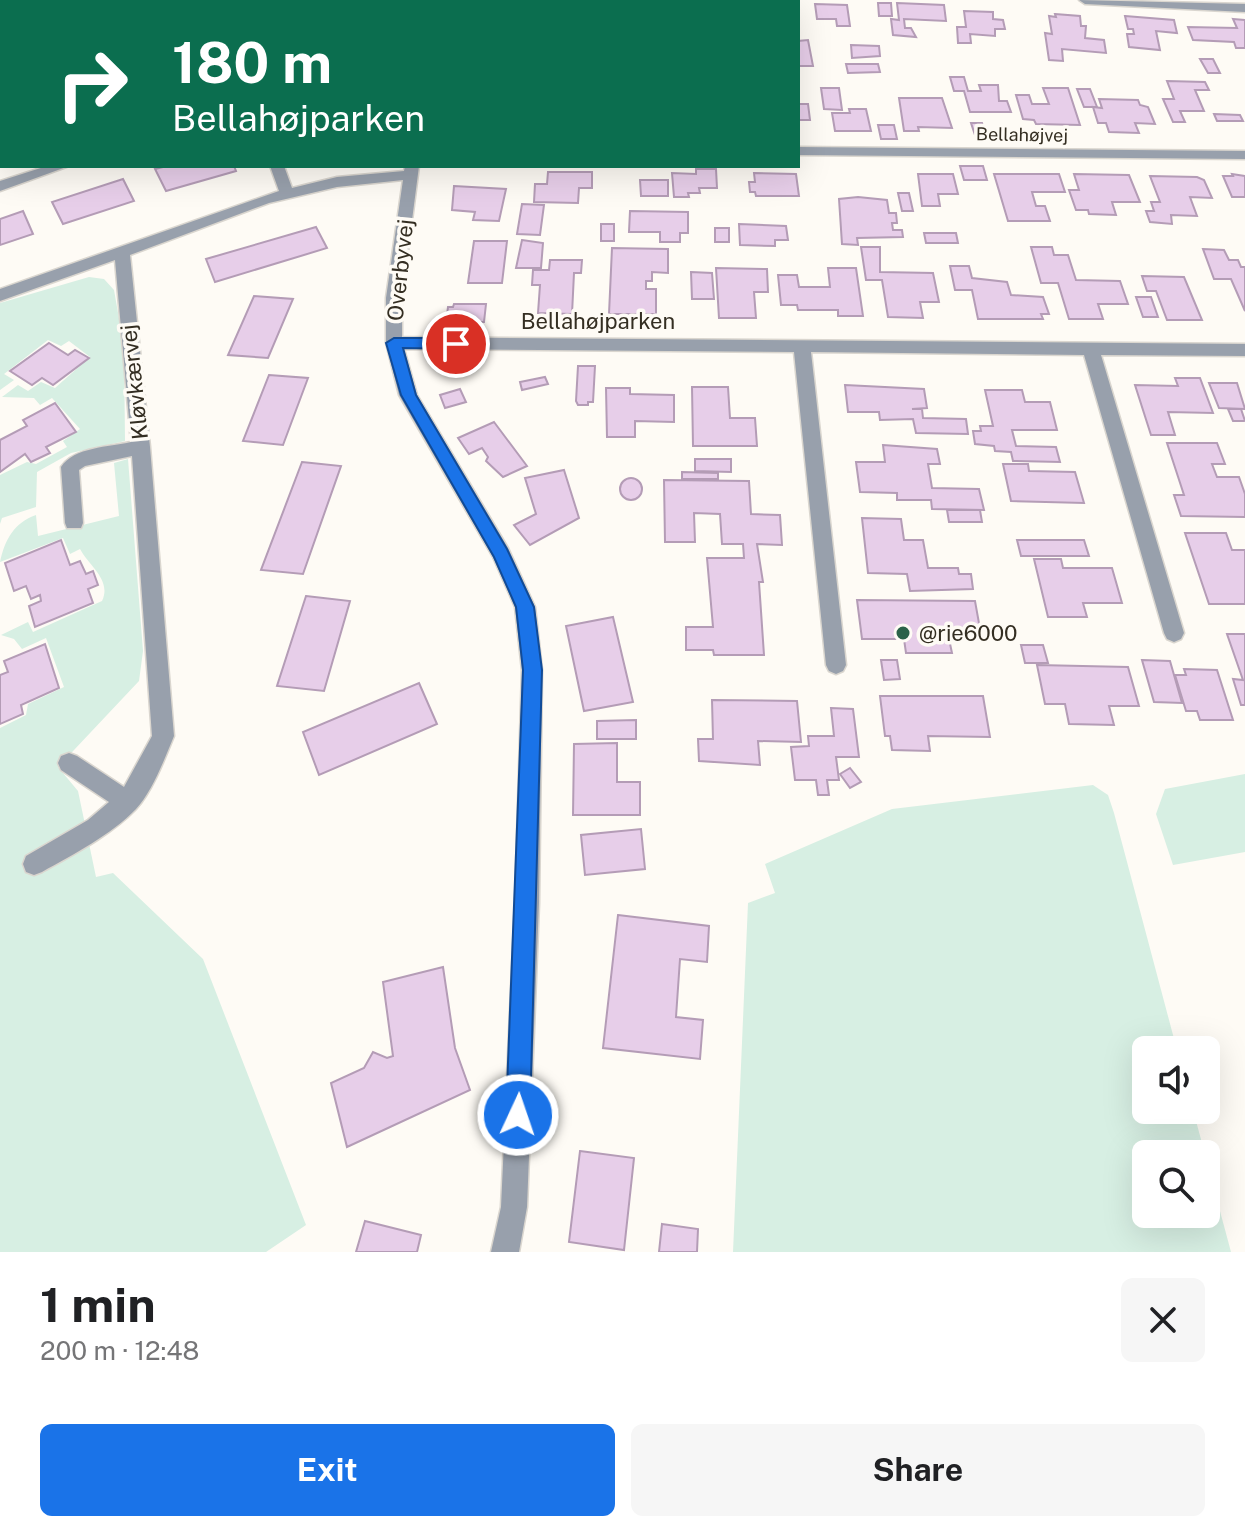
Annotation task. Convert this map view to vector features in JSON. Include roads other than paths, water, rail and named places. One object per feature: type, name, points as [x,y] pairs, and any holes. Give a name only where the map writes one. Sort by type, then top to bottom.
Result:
[{"type":"street","points":[[1085,0],[1245,8]]},
{"type":"street","name":"Bellahøjvej","points":[[800,151],[1245,155]]},
{"type":"street","points":[[0,186],[56,168]]},
{"type":"street","points":[[278,168],[287,194]]},
{"type":"street","points":[[0,295],[287,194],[412,170]]},
{"type":"street","name":"Overbyvej","points":[[412,170],[394,298],[394,343],[408,395],[501,554],[525,607],[532,670],[527,903],[514,1207],[505,1252]]},
{"type":"street","name":"Kløvkærvej","points":[[34,864],[94,831],[128,802],[153,765],[163,736],[141,447],[122,252]]},
{"type":"street","name":"Bellahøjparken","points":[[394,343],[1245,350]]},
{"type":"street","points":[[802,347],[836,665]]},
{"type":"street","points":[[1091,349],[1174,633]]},
{"type":"street","points":[[74,523],[70,467],[80,460],[141,447]]},
{"type":"street","points":[[69,763],[128,802]]},
{"type":"place","name":"@rie6000","points":[[903,633]]}]
